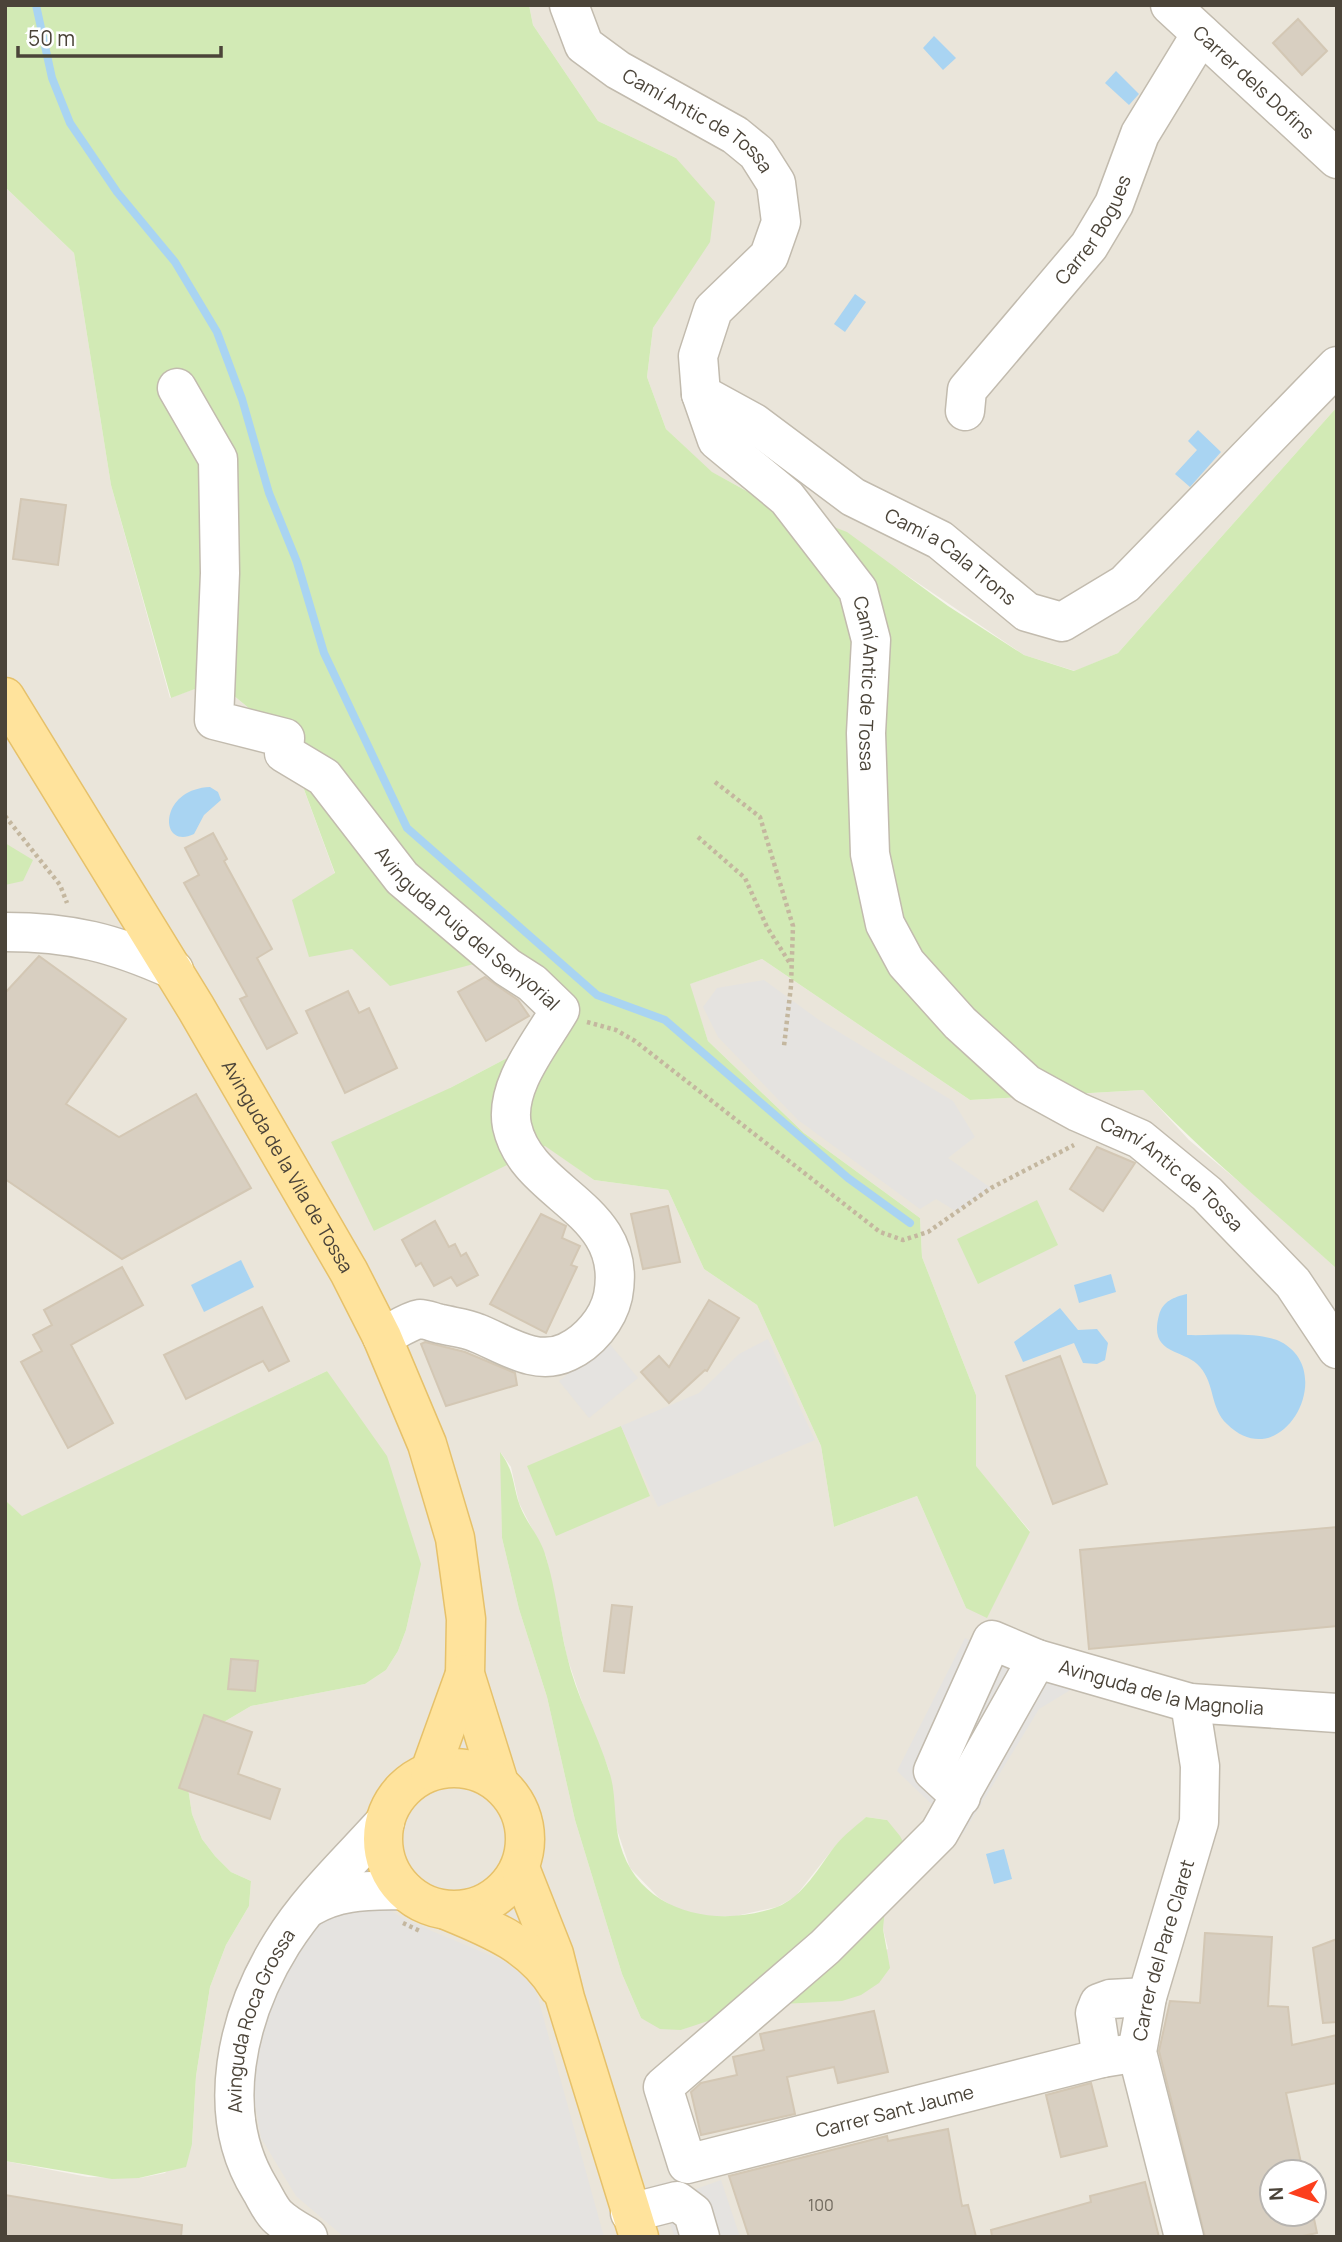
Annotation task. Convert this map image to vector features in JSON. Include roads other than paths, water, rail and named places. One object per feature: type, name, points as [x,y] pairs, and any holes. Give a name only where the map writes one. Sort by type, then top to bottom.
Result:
[{"type":"main road","name":"Avinguda de la Vila de Tossa","points":[[12,715],[174,970],[349,1272],[382,1337],[426,1444],[456,1538],[464,1598],[465,1674],[499,1783]]},
{"type":"main road","name":"Avinguda de la Vila de Tossa","points":[[430,1771],[465,1674]]},
{"type":"main road","points":[[457,1767],[470,1769],[499,1783],[510,1794],[524,1821],[525,1851],[520,1868],[505,1889],[478,1906],[436,1921],[425,1903],[400,1904],[387,1863],[385,1822],[391,1804],[403,1788],[430,1771],[457,1767]]},
{"type":"main road","points":[[520,1868],[554,1954],[635,2225]]},
{"type":"main road","points":[[436,1921],[486,1926],[525,1949],[551,1976],[565,1998]]},
{"type":"street","name":"Camí Antic de Tossa","points":[[569,5],[584,45],[618,70],[734,135],[757,153],[776,183],[781,222],[769,257],[713,310],[698,356],[701,394],[718,440],[787,498],[858,590],[872,640],[866,733],[870,854],[885,924],[906,963],[960,1023],[1027,1084],[1078,1112],[1140,1139],[1207,1194],[1293,1283],[1337,1349]]},
{"type":"street","name":"Carrer dels Dofins","points":[[1170,5],[1337,159]]},
{"type":"street","name":"Carrer Bogues","points":[[965,411],[967,390],[1089,246],[1114,204],[1140,134],[1201,34]]},
{"type":"street","name":"Camí a Cala Trons","points":[[701,394],[754,423],[853,497],[940,540],[1027,612],[1062,622],[1125,584],[1337,366]]},
{"type":"street","name":"Avinguda Puig del Senyorial","points":[[177,388],[218,459],[220,573],[214,720],[285,738],[284,753],[324,777],[402,878],[507,967],[532,983],[560,1010],[514,1091],[512,1125],[530,1160],[588,1214],[603,1234],[612,1255],[614,1289],[610,1308],[590,1335],[567,1353],[551,1357],[533,1356],[475,1332],[421,1319],[382,1337]]},
{"type":"street","points":[[89,938],[107,928],[118,915],[124,888]]},
{"type":"street","points":[[8,931],[89,938],[120,947],[174,970]]},
{"type":"street","name":"Avinguda de la Magnolia","points":[[961,1797],[933,1771],[992,1640],[1037,1659],[1190,1703],[1337,1713]]},
{"type":"street","points":[[961,1797],[1037,1659]]},
{"type":"street","name":"Carrer del Pare Claret","points":[[1184,2237],[1120,2055],[1095,2012],[1099,2003],[1110,1998],[1147,1997],[1199,1822],[1200,1766],[1190,1703]]},
{"type":"street","name":"Carrer Sant Jaume","points":[[961,1797],[939,1832],[825,1947],[663,2087],[687,2164],[1120,2055]]},
{"type":"street","name":"Avinguda Roca Grossa","points":[[289,2230],[245,2160],[237,2136],[233,2095],[240,2046],[257,1991],[282,1944],[308,1908],[385,1822]]},
{"type":"street","name":"Avinguda Roca Grossa","points":[[308,1908],[327,1896],[351,1891],[400,1904]]},
{"type":"street","points":[[635,2225],[677,2201],[693,2213],[700,2237]]},
{"type":"water","points":[[934,36],[956,58],[943,70],[923,48]]},
{"type":"water","points":[[1116,71],[1139,94],[1129,105],[1105,83]]},
{"type":"water","points":[[855,294],[866,302],[845,332],[834,324]]},
{"type":"water","points":[[1198,430],[1221,452],[1190,487],[1175,474],[1197,450],[1188,441]]},
{"type":"water","points":[[210,787],[218,792],[221,800],[204,815],[194,834],[183,837],[174,834],[169,818],[173,807],[193,790]]},
{"type":"water","points":[[241,1260],[254,1287],[204,1312],[191,1285]]},
{"type":"water","points":[[1111,1274],[1116,1292],[1079,1303],[1074,1285]]},
{"type":"water","points":[[1187,1294],[1187,1335],[1267,1337],[1277,1340],[1296,1354],[1304,1373],[1304,1393],[1297,1413],[1284,1429],[1267,1438],[1248,1437],[1227,1424],[1218,1411],[1208,1381],[1200,1367],[1163,1344],[1157,1328],[1161,1310],[1170,1300]]},
{"type":"water","points":[[1060,1308],[1078,1330],[1097,1329],[1108,1343],[1105,1360],[1097,1364],[1083,1363],[1074,1343],[1023,1362],[1014,1342]]},
{"type":"water","points":[[1004,1849],[1012,1879],[994,1884],[986,1854]]},
{"type":"waterway","points":[[36,5],[52,78],[70,123],[117,192],[175,262],[217,332],[242,399],[269,493],[297,562],[324,653],[407,828],[597,995],[665,1020],[848,1178],[910,1223]]}]
